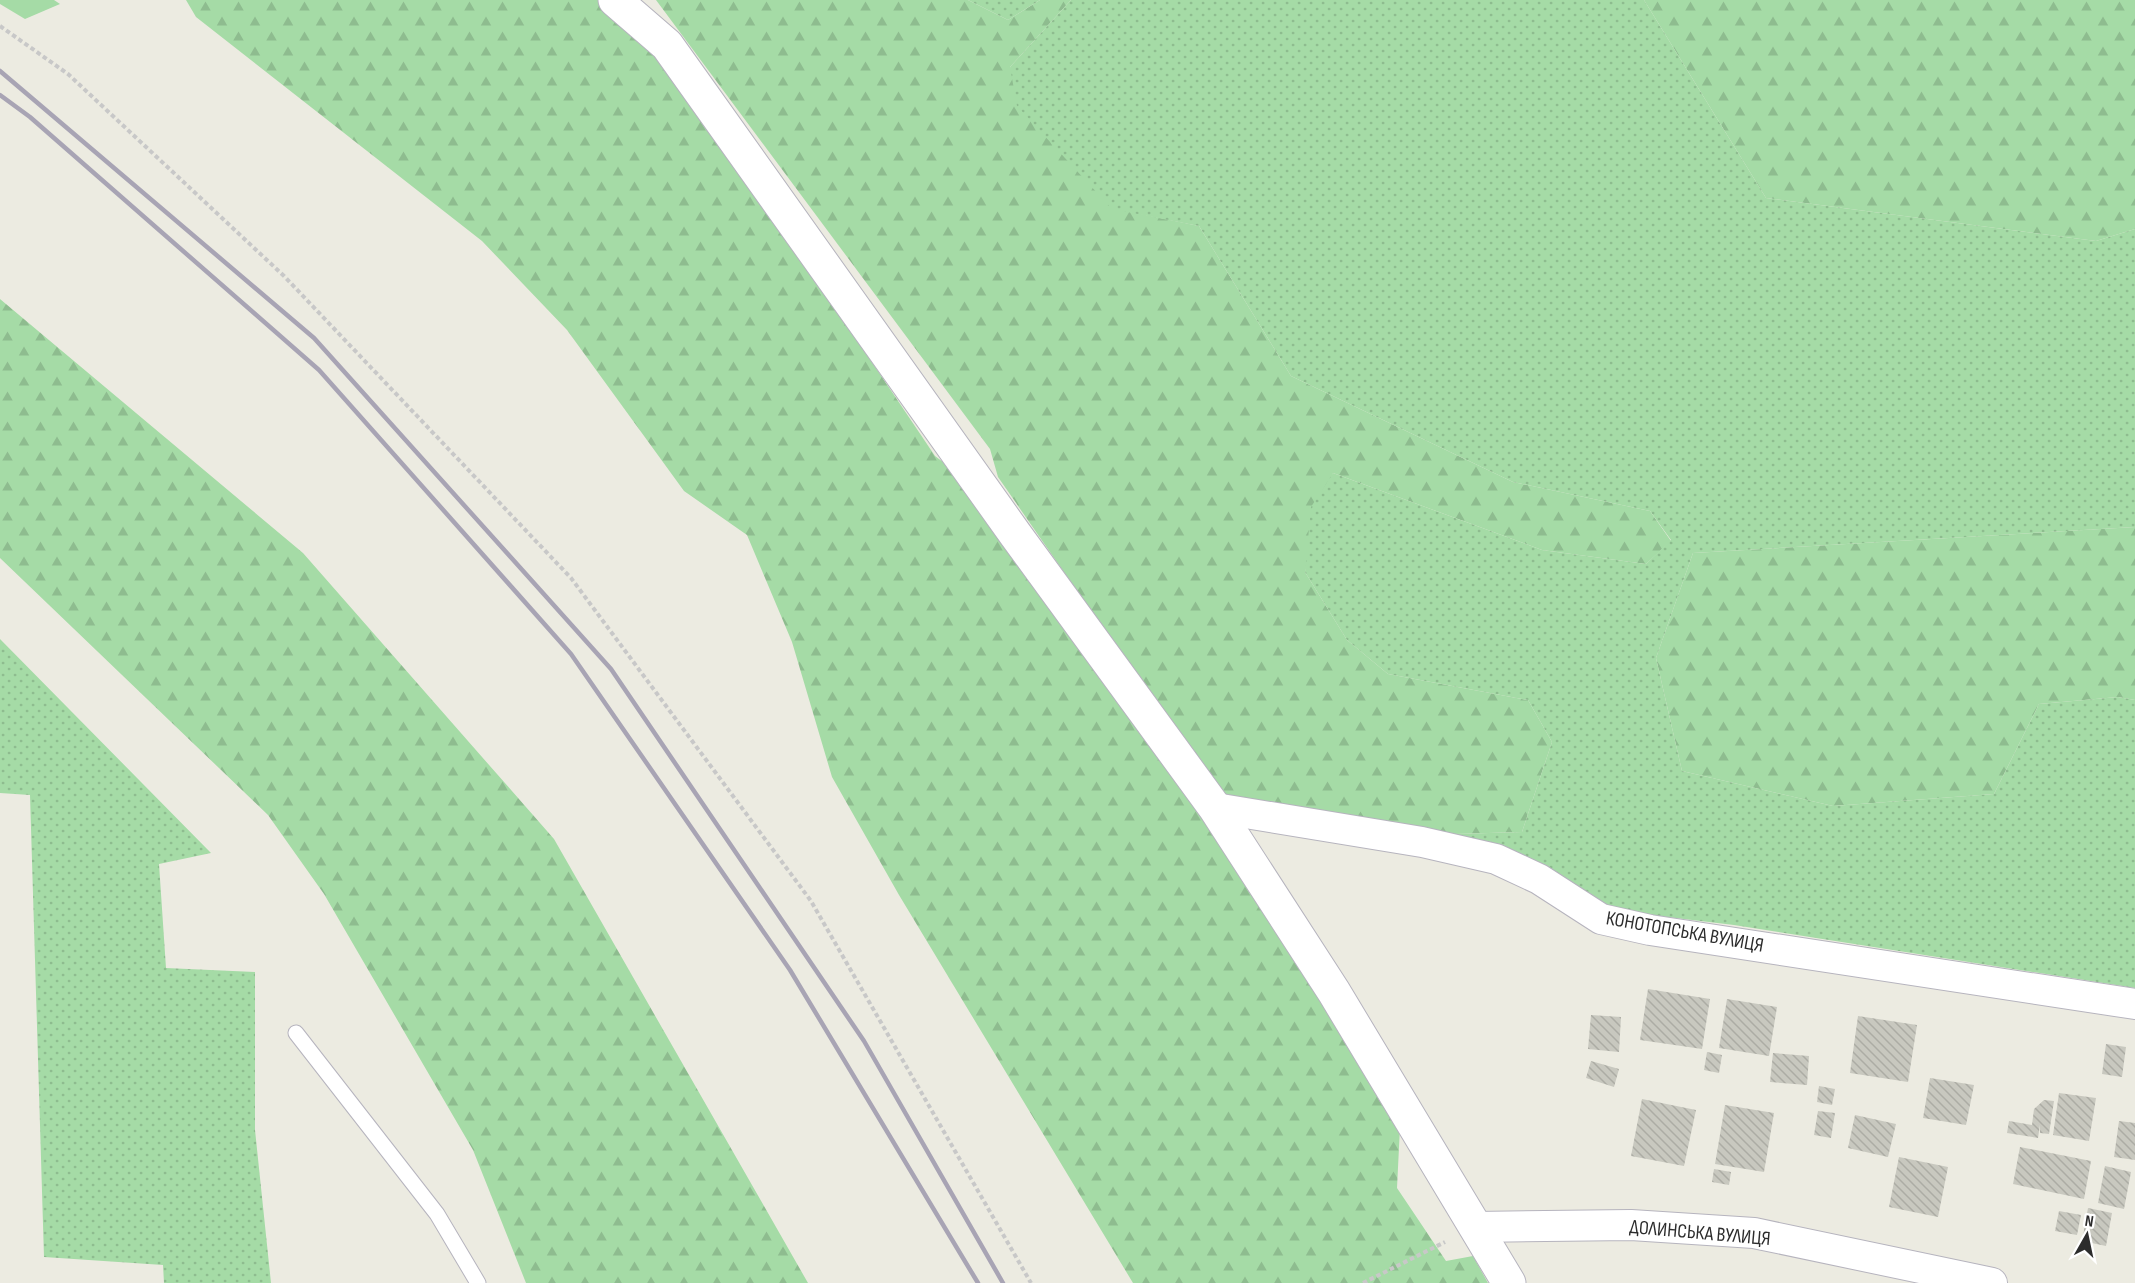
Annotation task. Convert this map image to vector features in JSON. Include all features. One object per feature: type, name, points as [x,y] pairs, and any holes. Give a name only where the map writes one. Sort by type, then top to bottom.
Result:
[{"type":"street","points":[[615,0],[667,45],[1015,534],[1215,808],[1334,992],[1509,1283]]},
{"type":"street","name":"КОНОТОПСЬКА ВУЛИЦЯ","points":[[1215,808],[1422,842],[1496,859],[1539,879],[1601,919],[1650,930],[2135,1004]]},
{"type":"street","name":"ДОЛИНСЬКА ВУЛИЦЯ","points":[[1475,1227],[1630,1225],[1754,1233],[1992,1283]]},
{"type":"lane","points":[[296,1033],[437,1214],[478,1283]]},
{"type":"path","points":[[0,26],[68,74],[284,276],[571,578],[811,901],[1031,1283]]},
{"type":"path","points":[[1363,1283],[1475,1227]]},
{"type":"green space","points":[[0,0],[54,0],[60,4],[25,19],[0,4]]},
{"type":"green space","points":[[186,0],[599,0],[665,54],[935,456],[975,486],[1212,825],[1400,1127],[1397,1188],[1446,1261],[1473,1256],[1488,1283],[1133,1283],[899,895],[832,777],[792,642],[747,535],[684,491],[567,330],[482,241],[196,17]]},
{"type":"green space","points":[[656,0],[968,0],[1008,20],[1040,0],[1071,0],[1010,67],[1112,208],[1199,226],[1291,376],[1513,482],[1650,511],[1671,541],[1646,564],[1542,550],[1333,473],[1305,572],[1347,640],[1388,674],[1528,700],[1552,742],[1522,832],[1455,834],[1219,796],[998,477],[990,449]]},
{"type":"green space","points":[[968,0],[1040,0],[1008,20]]},
{"type":"green space","points":[[1071,0],[1644,0],[1766,198],[2096,241],[2135,229],[2135,527],[1693,553],[1656,658],[1682,771],[1833,806],[1994,794],[2039,704],[2118,697],[2135,700],[2135,988],[1734,925],[1617,911],[1455,834],[1522,832],[1552,742],[1528,700],[1388,674],[1347,640],[1305,572],[1311,507],[1333,473],[1542,550],[1646,564],[1671,540],[1650,511],[1513,482],[1291,376],[1199,226],[1112,209],[1017,106],[1010,67]]},
{"type":"green space","points":[[1644,0],[2135,0],[2135,229],[2096,241],[1766,198]]},
{"type":"green space","points":[[0,299],[303,553],[554,839],[808,1283],[526,1283],[473,1150],[324,894],[268,815],[0,558]]},
{"type":"green space","points":[[2135,527],[2135,700],[2118,697],[2039,704],[1994,794],[1833,806],[1682,771],[1656,658],[1693,553]]},
{"type":"green space","points":[[0,639],[211,853],[159,864],[166,968],[255,972],[255,1130],[271,1283],[164,1283],[163,1265],[44,1257],[30,795],[0,793]]},
{"type":"building","points":[[1648,989],[1710,999],[1702,1049],[1640,1040]]},
{"type":"building","points":[[1727,999],[1777,1007],[1769,1056],[1719,1048]]},
{"type":"building","points":[[1591,1015],[1621,1017],[1619,1052],[1588,1049]]},
{"type":"building","points":[[1858,1016],[1917,1025],[1908,1082],[1850,1073]]},
{"type":"building","points":[[2106,1044],[2126,1047],[2122,1077],[2102,1074]]},
{"type":"building","points":[[1707,1052],[1722,1055],[1719,1073],[1704,1070]]},
{"type":"building","points":[[1773,1053],[1809,1056],[1807,1085],[1770,1082]]},
{"type":"building","points":[[1591,1061],[1619,1069],[1614,1087],[1586,1078]]},
{"type":"building","points":[[1930,1078],[1974,1085],[1966,1125],[1923,1118]]},
{"type":"building","points":[[1819,1086],[1835,1089],[1832,1105],[1817,1102]]},
{"type":"building","points":[[2059,1093],[2096,1098],[2089,1141],[2053,1135]]},
{"type":"building","points":[[1642,1099],[1696,1110],[1684,1166],[1631,1156]]},
{"type":"building","points":[[2044,1100],[2054,1101],[2049,1134],[2040,1133],[2040,1125],[2038,1138],[2007,1133],[2009,1121],[2032,1125],[2034,1109]]},
{"type":"building","points":[[1725,1105],[1774,1113],[1764,1172],[1715,1164]]},
{"type":"building","points":[[1818,1111],[1835,1113],[1831,1138],[1814,1135]]},
{"type":"building","points":[[1855,1115],[1896,1124],[1888,1157],[1848,1148]]},
{"type":"building","points":[[2119,1121],[2135,1123],[2135,1160],[2114,1157]]},
{"type":"building","points":[[2020,1147],[2091,1161],[2084,1199],[2013,1184]]},
{"type":"building","points":[[1899,1157],[1948,1167],[1938,1217],[1889,1207]]},
{"type":"building","points":[[2105,1166],[2131,1172],[2124,1209],[2098,1203]]},
{"type":"building","points":[[1714,1169],[1731,1172],[1729,1185],[1712,1182]]},
{"type":"building","points":[[2088,1208],[2112,1213],[2106,1246],[2082,1241]]},
{"type":"building","points":[[2059,1211],[2081,1215],[2077,1235],[2055,1231]]},
{"type":"railway","points":[[0,71],[314,338],[611,669],[864,1041],[1003,1283]]},
{"type":"railway","points":[[0,95],[30,117],[319,370],[571,654],[790,970],[978,1283]]}]
